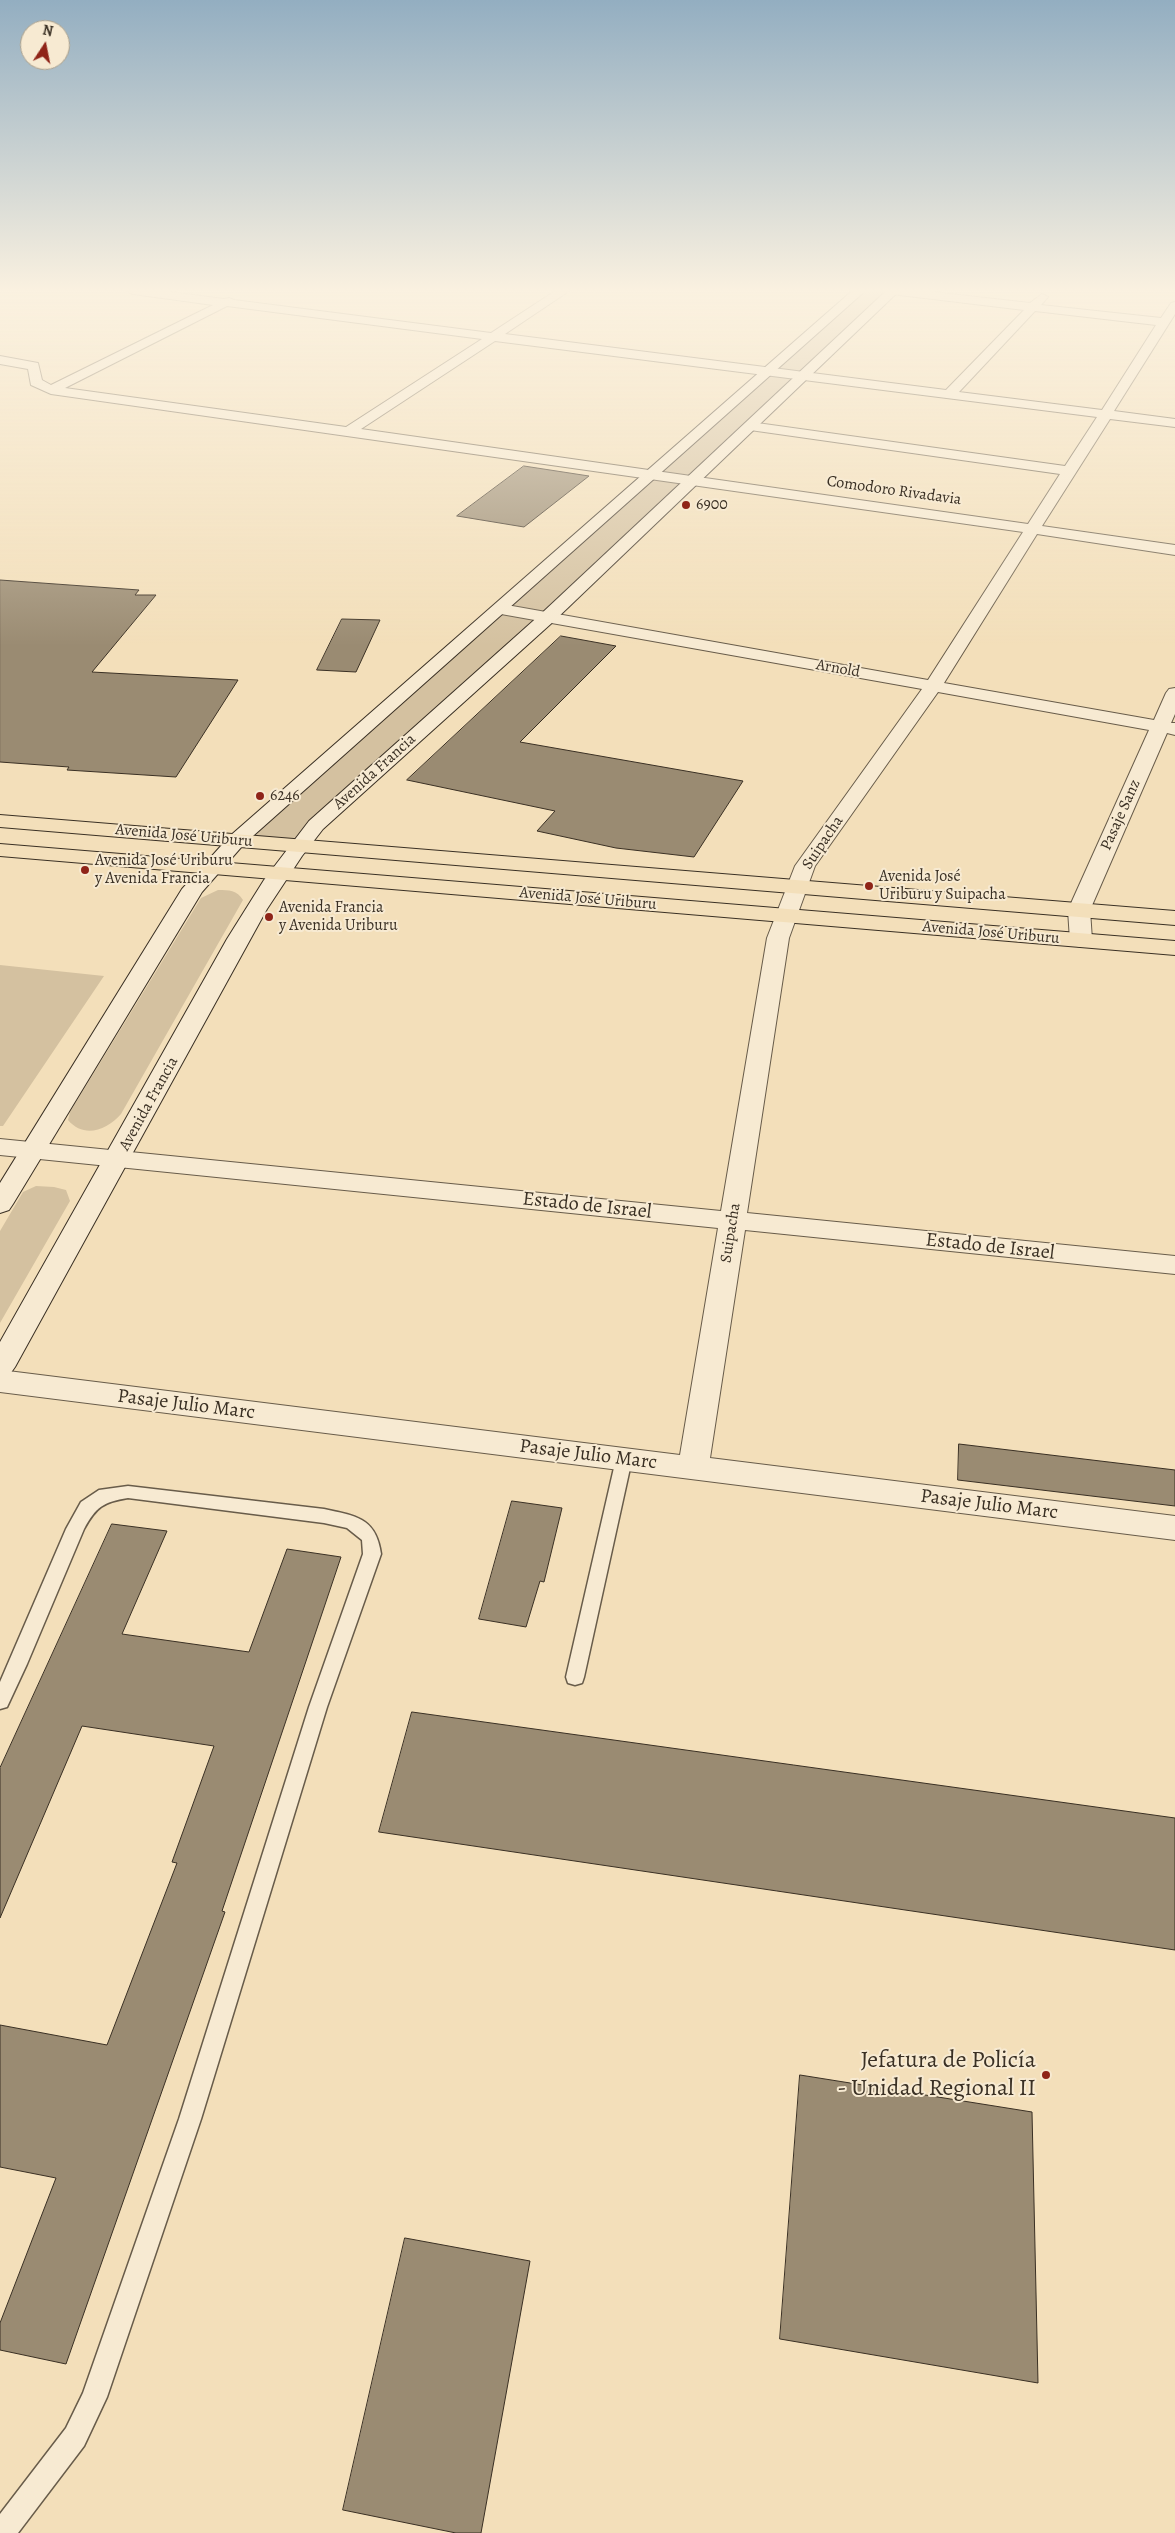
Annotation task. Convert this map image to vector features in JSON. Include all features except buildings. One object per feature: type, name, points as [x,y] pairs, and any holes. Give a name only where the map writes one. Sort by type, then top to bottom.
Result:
[{"type":"main road","name":"Avenida José Uriburu","points":[[0,821],[1175,918]]},
{"type":"main road","name":"Avenida José Uriburu","points":[[0,850],[1175,948]]},
{"type":"street","name":"Comodoro Rivadavia","points":[[195,409],[1175,550]]},
{"type":"street","points":[[349,430],[382,409]]},
{"type":"street","name":"Avenida Francia","points":[[0,1204],[193,889],[211,868],[238,840],[728,409]]},
{"type":"street","name":"Avenida Francia","points":[[0,1367],[118,1159],[252,915],[299,845],[316,825],[548,617],[767,409]]},
{"type":"street","points":[[1069,409],[1175,423]]},
{"type":"street","name":"Suipacha","points":[[692,1468],[778,938],[805,866],[933,686],[1109,409]]},
{"type":"street","points":[[750,426],[1069,471]]},
{"type":"street","name":"Arnold","points":[[501,609],[1168,728]]},
{"type":"street","name":"Pasaje Sanz","points":[[1081,940],[1079,910],[1168,728],[1175,693]]},
{"type":"street","name":"Estado de Israel","points":[[0,1147],[1175,1265]]},
{"type":"street","name":"Pasaje Julio Marc","points":[[0,1381],[1175,1528]]},
{"type":"lane","points":[[575,1677],[624,1459]]},
{"type":"lane","points":[[0,1701],[18,1664],[75,1529],[87,1507],[106,1496],[128,1492],[324,1516],[352,1522],[370,1537],[372,1554],[318,1707],[192,2109],[94,2397],[75,2437],[2,2533]]},
{"type":"shaded area","points":[[725,409],[766,409],[299,845],[238,840]]},
{"type":"shaded area","points":[[218,890],[235,892],[243,900],[121,1114],[109,1124],[95,1130],[88,1131],[74,1126],[68,1120],[70,1112],[201,898]]},
{"type":"shaded area","points":[[0,965],[104,976],[3,1126],[0,1126]]},
{"type":"shaded area","points":[[36,1186],[66,1190],[70,1201],[0,1323],[0,1231],[23,1192]]},
{"type":"place","name":"6900","points":[[686,505]]},
{"type":"place","name":"6246","points":[[260,796]]},
{"type":"place","name":"Avenida José Uriburu y Avenida Francia","points":[[85,870]]},
{"type":"place","name":"Avenida José Uriburu y Suipacha","points":[[869,886]]},
{"type":"place","name":"Avenida Francia y Avenida Uriburu","points":[[269,917]]},
{"type":"place","name":"Jefatura de Policía - Unidad Regional II","points":[[1046,2075]]}]
